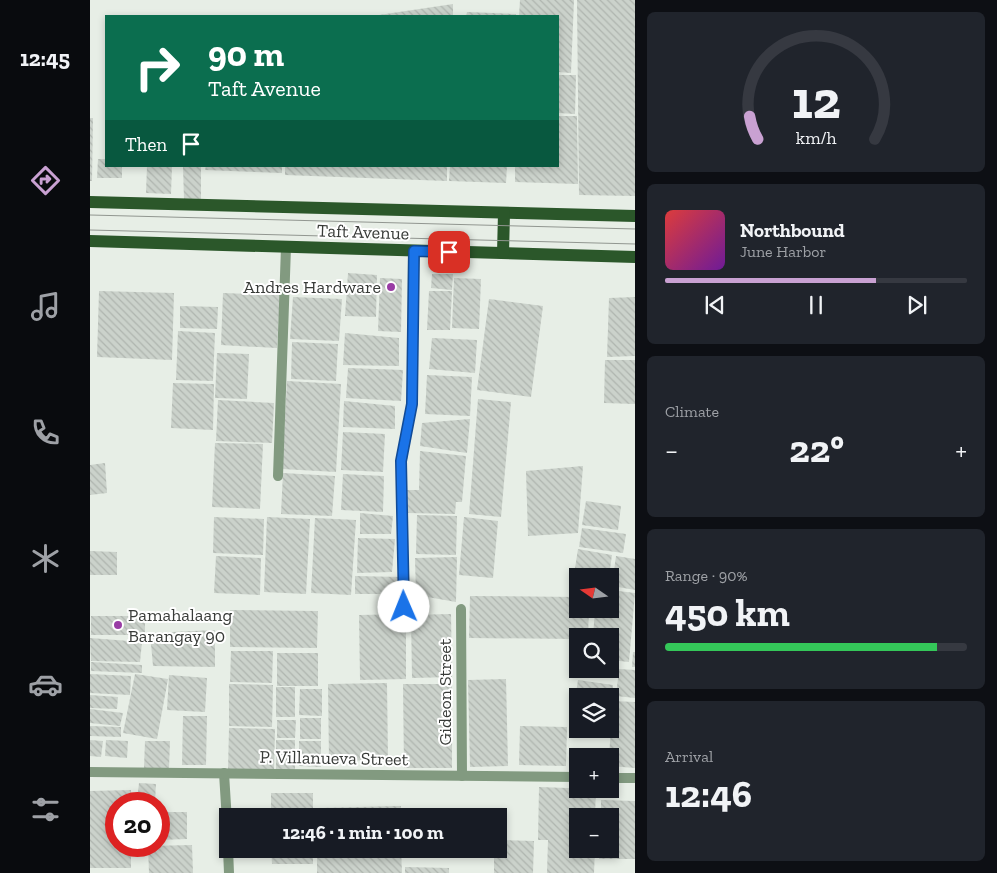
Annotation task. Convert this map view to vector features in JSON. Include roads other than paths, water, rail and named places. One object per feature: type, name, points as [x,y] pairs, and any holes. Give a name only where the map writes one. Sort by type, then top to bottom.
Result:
[{"type":"main road","name":"Taft Avenue","points":[[90,202],[634,216]]},
{"type":"main road","points":[[503,253],[504,212]]},
{"type":"main road","name":"Taft Avenue","points":[[90,241],[634,257]]},
{"type":"street","points":[[278,476],[286,247]]},
{"type":"street","points":[[404,607],[401,461],[412,404],[414,251]]},
{"type":"street","name":"Gideon Street","points":[[461,609],[462,776]]},
{"type":"street","name":"P. Villanueva Street","points":[[90,772],[569,777]]},
{"type":"street","points":[[224,773],[226,808]]},
{"type":"street","points":[[619,778],[634,778]]},
{"type":"street","points":[[228,858],[229,873]]},
{"type":"tram line","points":[[90,215],[635,229]]},
{"type":"tram line","points":[[90,230],[635,244]]},
{"type":"place","name":"Andres Hardware","points":[[391,287]]},
{"type":"place","name":"Pamahalaang Barangay 90","points":[[118,625]]}]
